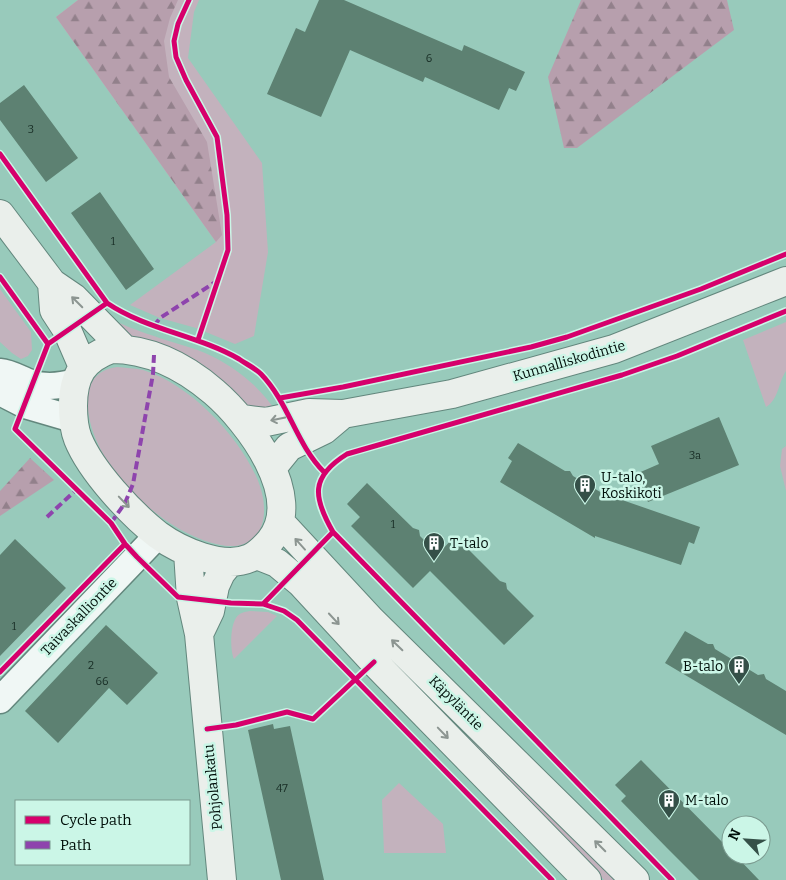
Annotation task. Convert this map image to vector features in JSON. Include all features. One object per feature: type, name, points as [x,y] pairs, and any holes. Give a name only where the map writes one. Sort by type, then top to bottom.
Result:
[{"type":"main road","points":[[0,214],[52,283],[74,298],[124,349]]},
{"type":"main road","name":"Kunnalliskodintie","points":[[242,419],[266,422],[309,413],[343,414],[452,394],[614,349],[786,281]]},
{"type":"main road","points":[[52,283],[54,310],[67,330],[79,375]]},
{"type":"main road","points":[[111,349],[124,349],[154,355],[176,366],[214,391],[242,419],[252,433],[272,468],[282,511],[281,523],[274,537],[257,555],[230,562],[188,552],[158,535],[125,503],[95,469],[78,439],[73,419],[73,390],[79,375],[98,354],[111,349]]},
{"type":"main road","name":"Kunnalliskodintie","points":[[272,468],[289,447],[324,430],[343,414]]},
{"type":"main road","name":"Käpyläntie","points":[[281,523],[371,620],[635,880]]},
{"type":"main road","name":"Pohjolankatu","points":[[188,552],[191,598],[199,634],[222,880]]},
{"type":"main road","points":[[257,555],[277,563],[301,583],[380,668],[587,880]]},
{"type":"main road","points":[[199,634],[210,611],[215,586],[221,573],[230,562]]},
{"type":"street","points":[[0,372],[7,372],[33,384],[48,386],[62,386],[79,375]]},
{"type":"street","points":[[0,392],[25,405],[73,419]]},
{"type":"street","name":"Taivaskalliontie","points":[[0,700],[158,535]]},
{"type":"shaded area","points":[[78,0],[199,0],[194,12],[188,58],[262,163],[268,252],[254,336],[235,344],[196,328],[160,318],[130,305],[216,242],[56,17]]},
{"type":"shaded area","points":[[0,289],[31,332],[32,350],[28,356],[21,359],[0,342]]},
{"type":"shaded area","points":[[104,317],[216,358],[236,371],[263,394],[277,413],[262,415],[134,341]]},
{"type":"shaded area","points":[[786,322],[786,371],[776,395],[766,407],[743,340]]},
{"type":"shaded area","points":[[117,367],[143,370],[177,386],[194,398],[224,427],[247,460],[256,476],[261,491],[264,505],[263,518],[260,530],[253,539],[243,544],[229,546],[194,537],[154,512],[136,496],[121,478],[100,449],[90,421],[88,406],[88,392],[93,380],[102,372]]},
{"type":"shaded area","points":[[786,446],[786,491],[780,466],[782,449]]},
{"type":"shaded area","points":[[307,576],[616,880],[604,880]]},
{"type":"shaded area","points":[[250,611],[268,612],[277,616],[234,659],[231,638],[234,622],[237,616]]},
{"type":"shaded area","points":[[399,783],[443,824],[446,853],[384,853],[382,800]]},
{"type":"green space","points":[[78,0],[178,0],[170,18],[164,41],[169,77],[207,142],[222,235],[216,242],[56,17]]},
{"type":"green space","points":[[581,0],[727,0],[734,30],[577,148],[564,148],[548,77]]},
{"type":"green space","points":[[30,458],[54,480],[0,516],[0,491]]},
{"type":"building","points":[[319,0],[344,0],[462,51],[464,45],[525,72],[516,91],[509,88],[499,110],[425,77],[423,82],[350,50],[321,117],[267,94],[296,28],[305,32]]},
{"type":"building","points":[[24,85],[78,158],[46,182],[0,120],[0,103]]},
{"type":"building","points":[[100,192],[154,269],[126,290],[71,213]]},
{"type":"building","points":[[719,417],[739,465],[648,502],[636,474],[659,464],[651,446]]},
{"type":"building","name":"U-talo, Koskikoti","points":[[518,443],[565,471],[570,471],[573,476],[602,493],[700,527],[694,544],[689,542],[681,565],[595,536],[595,538],[500,482],[512,461],[508,458]]},
{"type":"building","name":"T-talo","points":[[367,483],[413,528],[419,530],[420,536],[438,554],[455,536],[500,581],[506,583],[507,589],[534,616],[504,645],[430,571],[413,588],[351,526],[360,517],[347,504]]},
{"type":"building","points":[[15,539],[66,588],[0,656],[0,555]]},
{"type":"building","points":[[106,625],[158,673],[127,705],[109,688],[58,743],[25,711]]},
{"type":"building","name":"B-talo","points":[[685,631],[708,644],[713,644],[715,649],[758,675],[764,674],[766,679],[786,691],[786,735],[665,663]]},
{"type":"building","points":[[273,724],[274,729],[290,726],[324,880],[281,880],[248,730]]},
{"type":"building","name":"M-talo","points":[[641,760],[721,841],[721,865],[745,865],[759,880],[699,880],[621,801],[626,796],[615,785]]},
{"type":"marked path","points":[[154,326],[160,318],[217,281]]},
{"type":"marked path","points":[[111,523],[125,503],[133,484],[153,374],[154,355]]},
{"type":"marked path","points":[[47,517],[77,489]]},
{"type":"cycle path","points":[[189,0],[178,24],[174,41],[176,57],[186,80],[217,137],[227,215],[228,250],[198,340]]},
{"type":"cycle path","points":[[0,154],[107,303],[139,320],[223,351],[259,372],[271,385],[306,449],[324,472]]},
{"type":"cycle path","points":[[280,398],[343,387],[531,347],[567,337],[701,289],[786,254]]},
{"type":"cycle path","points":[[0,277],[48,344],[15,429],[111,523],[125,544],[178,597],[231,603],[263,604],[333,532]]},
{"type":"cycle path","points":[[48,344],[107,303]]},
{"type":"cycle path","points":[[672,880],[333,532],[322,508],[319,488],[326,471],[347,454],[622,375],[677,356],[786,311]]},
{"type":"cycle path","points":[[0,672],[125,544]]},
{"type":"cycle path","points":[[263,604],[284,611],[297,620],[552,880]]},
{"type":"cycle path","points":[[207,729],[236,725],[287,712],[313,719],[374,662]]},
{"type":"place","name":"U-talo, Koskikoti","points":[[585,504]]},
{"type":"place","name":"T-talo","points":[[434,562]]},
{"type":"place","name":"B-talo","points":[[739,685]]},
{"type":"place","name":"M-talo","points":[[669,819]]}]
